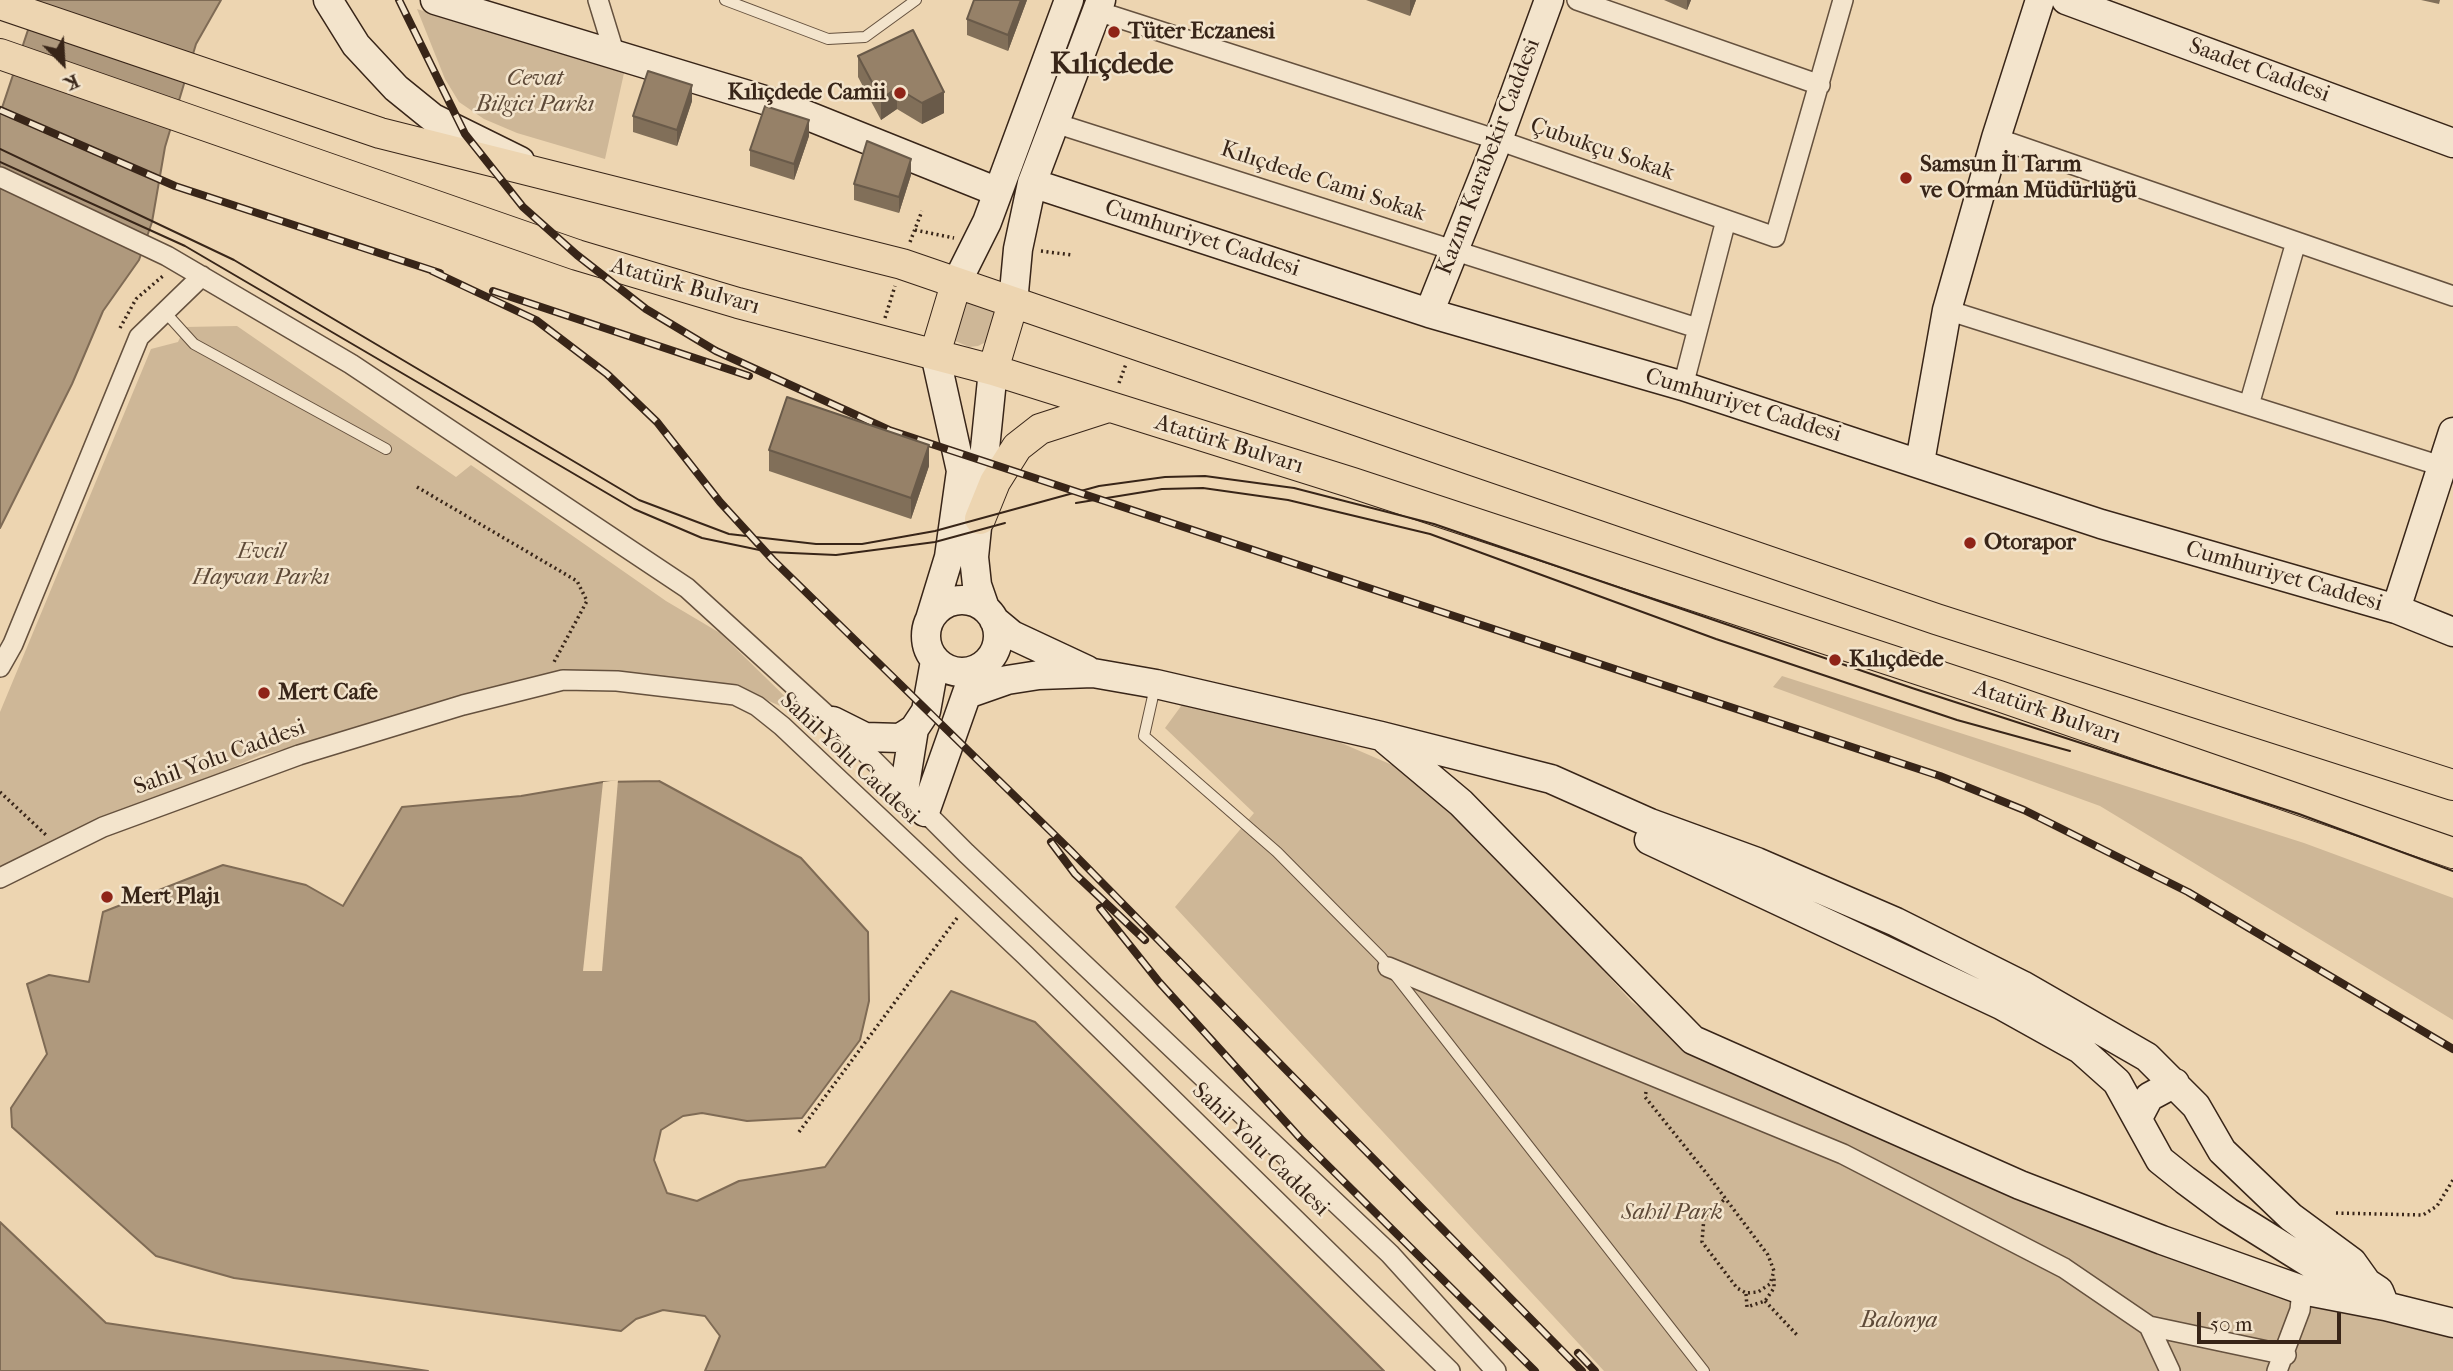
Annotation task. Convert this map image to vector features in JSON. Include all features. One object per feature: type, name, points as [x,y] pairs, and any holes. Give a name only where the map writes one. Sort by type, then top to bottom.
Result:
[{"type":"main road","points":[[328,0],[356,45],[397,88],[433,118],[544,173]]},
{"type":"main road","points":[[435,0],[614,52],[781,105],[998,192]]},
{"type":"main road","points":[[833,721],[865,737],[883,740],[900,738],[914,729],[926,711],[935,661],[926,639],[949,557],[961,471],[935,354],[956,284],[998,192],[1069,0]]},
{"type":"main road","name":"Kazım Karabekir Caddesi","points":[[1429,313],[1453,248],[1499,140],[1549,0]]},
{"type":"main road","points":[[1920,462],[1947,310],[1996,138],[2040,0]]},
{"type":"main road","name":"Saadet Caddesi","points":[[2066,0],[2453,143]]},
{"type":"main road","points":[[3,5],[380,132],[902,264],[1923,614],[2453,785]]},
{"type":"main road","points":[[925,812],[932,784],[971,682],[995,652],[998,640],[977,585],[974,557],[980,519],[993,370],[1013,303],[1018,249],[1032,183],[1099,6]]},
{"type":"main road","name":"Atatürk Bulvarı","points":[[0,54],[577,255],[738,303],[993,370],[1366,488],[1933,674],[2453,853]]},
{"type":"main road","name":"Cumhuriyet Caddesi","points":[[1032,183],[1429,313],[1683,386],[1920,462],[2101,524],[2396,609],[2453,632]]},
{"type":"main road","points":[[980,519],[995,482],[1017,447],[1040,429],[1107,408]]},
{"type":"main road","points":[[2396,609],[2443,477],[2453,432]]},
{"type":"main road","points":[[930,619],[945,604],[955,601],[976,603],[1012,635],[1093,673]]},
{"type":"main road","points":[[935,661],[971,682],[1093,673],[1156,684],[1551,779],[1896,922],[2022,985],[2147,1057],[2196,1106],[2222,1151],[2291,1217],[2352,1262],[2367,1283]]},
{"type":"main road","points":[[904,791],[914,729]]},
{"type":"main road","points":[[1381,736],[1461,803],[1693,1040],[2020,1185],[2302,1290],[2453,1323]]},
{"type":"main road","points":[[1472,761],[1500,779],[1595,814],[2001,1005],[2080,1049],[2117,1082],[2160,1160],[2270,1240],[2324,1272],[2367,1283],[2379,1291],[2385,1306]]},
{"type":"main road","points":[[2138,1118],[2149,1097],[2175,1083]]},
{"type":"main road","points":[[2185,1180],[2208,1167],[2222,1151]]},
{"type":"main road","points":[[2270,1240],[2281,1236],[2291,1217]]},
{"type":"street","points":[[598,0],[614,52]]},
{"type":"street","points":[[1577,0],[1820,85]]},
{"type":"street","name":"Çubukçu Sokak","points":[[1099,6],[1499,140],[1775,237],[1843,0]]},
{"type":"street","name":"Kılıçdede Cami Sokak","points":[[1055,123],[1697,328]]},
{"type":"street","points":[[1996,138],[2453,296]]},
{"type":"street","points":[[0,177],[167,256],[351,364],[646,558],[687,588],[833,721],[925,812],[1390,1254],[1496,1371]]},
{"type":"street","points":[[1683,386],[1726,220]]},
{"type":"street","points":[[2249,405],[2296,242]]},
{"type":"street","points":[[0,667],[13,644],[139,337],[202,276]]},
{"type":"street","points":[[1947,310],[2249,405],[2443,477]]},
{"type":"street","name":"Sahil Yolu Caddesi","points":[[0,878],[103,827],[272,764],[563,680],[617,681],[735,695],[757,706],[782,726],[1025,955],[1450,1371]]},
{"type":"street","points":[[1388,967],[1843,1154],[2064,1268],[2149,1326],[2282,1363],[2300,1310],[2302,1290]]},
{"type":"street","points":[[2149,1326],[2170,1371]]},
{"type":"lane","points":[[725,0],[828,39],[865,37],[916,0]]},
{"type":"lane","points":[[165,312],[194,344],[386,449]]},
{"type":"lane","points":[[1156,684],[1144,736],[1277,852],[1388,967],[1704,1371]]},
{"type":"path","points":[[878,338],[922,211]]},
{"type":"path","points":[[1107,408],[1133,344]]},
{"type":"path","points":[[417,487],[578,581],[587,601],[551,668]]},
{"type":"path","points":[[0,792],[53,841]]},
{"type":"path","points":[[799,1132],[962,911]]},
{"type":"path","points":[[1650,1076],[1645,1097],[1768,1255],[1774,1272],[1774,1289],[1765,1301],[1747,1307],[1746,1293]]},
{"type":"path","points":[[2336,1213],[2423,1215],[2437,1206],[2453,1180]]},
{"type":"path","points":[[1725,1199],[1703,1217],[1702,1242],[1737,1289],[1746,1293],[1758,1292],[1770,1284],[1774,1272]]},
{"type":"path","points":[[1765,1301],[1798,1336]]},
{"type":"green space","name":"Cevat Bilgici Parkı","points":[[417,9],[624,73],[605,159],[517,133],[484,119],[459,102],[445,79]]},
{"type":"green space","points":[[961,295],[997,311],[986,342],[978,346],[969,347],[953,340]]},
{"type":"green space","name":"Evcil Hayvan Parkı","points":[[237,326],[456,477],[471,465],[666,601],[720,633],[807,718],[760,697],[564,677],[261,755],[0,869],[0,712],[151,349],[178,342],[185,327]]},
{"type":"green space","points":[[1782,676],[2304,843],[2453,898],[2453,1020],[2100,806],[1773,687]]},
{"type":"green space","name":"Sahil Park","points":[[1187,698],[1332,739],[1413,774],[1488,843],[1632,1002],[1694,1050],[2156,1254],[2453,1336],[2453,1371],[1604,1371],[1175,907],[1254,813],[1165,728]]},
{"type":"shaded area","points":[[38,0],[221,0],[196,44],[165,147],[152,222],[139,260],[103,311],[72,384],[0,528],[0,114]]},
{"type":"shaded area","points":[[659,781],[801,858],[868,932],[869,1001],[860,1040],[802,1118],[747,1121],[702,1113],[683,1116],[661,1130],[654,1160],[667,1193],[697,1201],[739,1181],[825,1167],[951,991],[1035,1022],[1384,1371],[705,1371],[720,1336],[705,1316],[663,1310],[636,1319],[621,1331],[234,1278],[156,1256],[12,1127],[11,1108],[47,1054],[27,984],[49,975],[89,982],[103,912],[223,865],[306,885],[343,906],[402,807],[521,796],[603,782]]},
{"type":"shaded area","points":[[0,1222],[106,1323],[428,1371],[0,1371]]},
{"type":"pier","points":[[618,780],[602,971],[583,971],[603,782]]},
{"type":"building","points":[[974,0],[1021,0],[1008,35],[967,19]]},
{"type":"building","points":[[913,30],[944,92],[922,103],[897,88],[881,99],[858,56]]},
{"type":"building","points":[[648,71],[692,85],[677,130],[633,116]]},
{"type":"building","points":[[765,106],[809,120],[794,164],[750,150]]},
{"type":"building","points":[[867,141],[911,159],[899,197],[854,184]]},
{"type":"building","points":[[787,397],[929,445],[911,498],[769,450]]},
{"type":"tram line","points":[[0,149],[234,260],[639,500],[729,534],[816,544],[862,544],[935,531],[1099,486],[1165,477],[1205,476],[1294,488],[1434,524],[1912,688],[2299,814],[2453,871]]},
{"type":"tram line","points":[[0,162],[185,246],[634,509],[702,538],[769,552],[836,555],[935,542],[1005,523]]},
{"type":"tram line","points":[[1076,503],[1162,489],[1203,488],[1288,500],[1430,534],[1716,639],[1957,720],[2070,751]]},
{"type":"railway","points":[[399,0],[465,134],[523,207],[577,255],[646,309],[716,351],[889,430],[1940,776],[2024,810],[2188,892],[2453,1049]]},
{"type":"railway","points":[[0,110],[175,186],[440,273]]},
{"type":"railway","points":[[432,271],[536,320],[607,374],[657,422],[720,502],[773,560],[1071,851],[1582,1371]]},
{"type":"railway","points":[[493,291],[749,376]]},
{"type":"railway","points":[[1051,842],[1075,874],[1145,940]]},
{"type":"railway","points":[[1100,908],[1159,982],[1301,1139],[1535,1371]]},
{"type":"railway","points":[[1578,1353],[1595,1371]]},
{"type":"place","name":"Tüter Eczanesi","points":[[1114,32]]},
{"type":"place","name":"Kılıçdede Camii","points":[[900,93]]},
{"type":"place","name":"Samsun İl Tarım ve Orman Müdürlüğü","points":[[1906,178]]},
{"type":"place","name":"Otorapor","points":[[1970,543]]},
{"type":"place","name":"Kılıçdede","points":[[1835,660]]},
{"type":"place","name":"Mert Cafe","points":[[264,693]]},
{"type":"place","name":"Mert Plajı","points":[[107,897]]},
{"type":"district","name":"Kılıçdede","points":[[1112,66]]},
{"type":"park label","name":"Balonya","points":[[1899,1321]]}]
